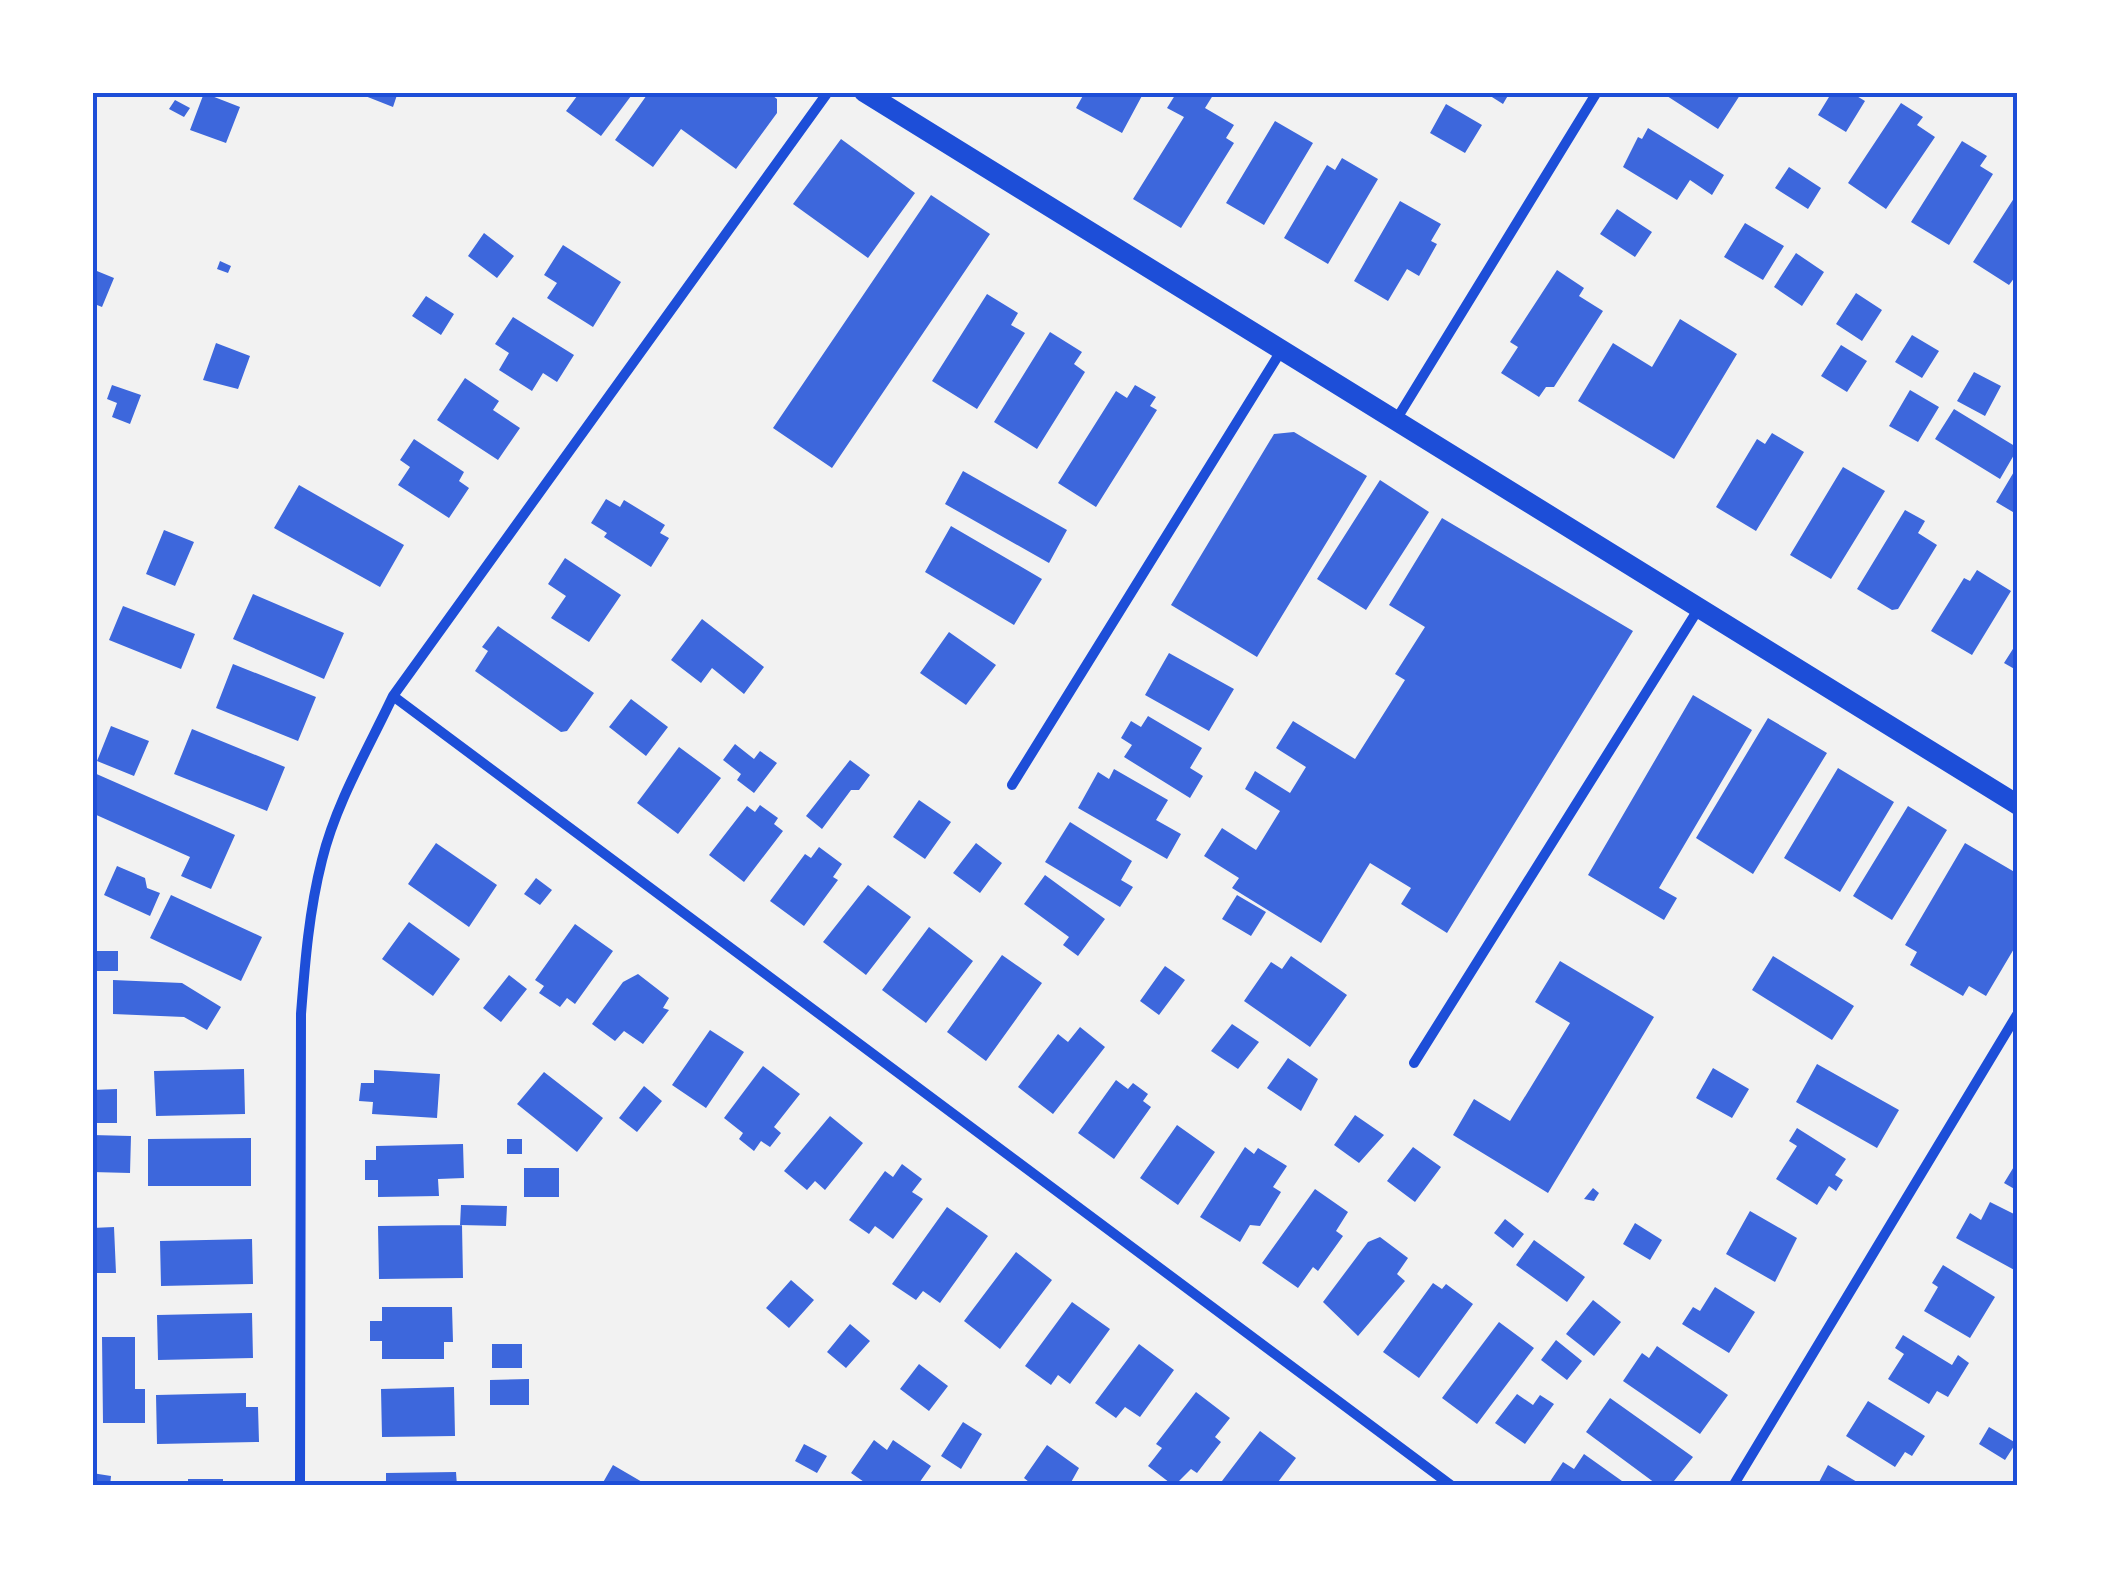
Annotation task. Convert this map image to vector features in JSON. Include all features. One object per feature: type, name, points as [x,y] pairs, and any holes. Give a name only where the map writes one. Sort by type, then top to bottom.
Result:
[{"type":"main road","points":[[864,92],[2018,805]]},
{"type":"street","points":[[300,1486],[301,1014],[306,938],[322,856],[346,794],[394,696],[828,92]]},
{"type":"street","points":[[1395,421],[1597,92]]},
{"type":"street","points":[[1012,786],[1281,350]]},
{"type":"street","points":[[1414,1063],[1699,608]]},
{"type":"street","points":[[394,696],[1452,1486]]},
{"type":"street","points":[[1733,1486],[2018,1013]]},
{"type":"building","points":[[355,92],[398,92],[393,107]]},
{"type":"building","points":[[580,92],[634,92],[601,136],[566,111]]},
{"type":"building","points":[[649,92],[768,92],[777,99],[777,113],[736,169],[681,129],[653,167],[615,140]]},
{"type":"building","points":[[1085,92],[1144,92],[1122,133],[1076,108]]},
{"type":"building","points":[[1177,92],[1215,92],[1205,108],[1234,125],[1226,138],[1234,143],[1181,228],[1133,199],[1184,117],[1167,108]]},
{"type":"building","points":[[1484,92],[1510,92],[1503,104]]},
{"type":"building","points":[[1669,92],[1742,92],[1718,129],[1667,96]]},
{"type":"building","points":[[1832,92],[1850,92],[1865,101],[1846,132],[1818,115]]},
{"type":"building","points":[[204,93],[240,107],[226,143],[190,130]]},
{"type":"building","points":[[175,100],[190,108],[184,117],[169,109]]},
{"type":"building","points":[[1901,103],[1923,117],[1917,125],[1935,137],[1886,209],[1848,183]]},
{"type":"building","points":[[1446,104],[1482,125],[1465,153],[1430,133]]},
{"type":"building","points":[[1275,121],[1313,143],[1264,225],[1226,203]]},
{"type":"building","points":[[1648,128],[1724,175],[1712,195],[1690,180],[1677,200],[1623,167],[1638,137],[1642,139]]},
{"type":"building","points":[[841,139],[915,193],[868,258],[793,204]]},
{"type":"building","points":[[1962,141],[1987,156],[1980,166],[1993,174],[1949,245],[1911,222]]},
{"type":"building","points":[[1342,158],[1378,179],[1328,264],[1284,238],[1327,165],[1335,170]]},
{"type":"building","points":[[1789,167],[1821,188],[1808,209],[1775,188]]},
{"type":"building","points":[[2018,192],[2018,273],[2009,285],[1973,262]]},
{"type":"building","points":[[931,195],[990,234],[832,468],[773,428]]},
{"type":"building","points":[[1400,201],[1441,224],[1431,241],[1437,244],[1419,276],[1407,269],[1388,301],[1354,281]]},
{"type":"building","points":[[1617,209],[1652,232],[1635,257],[1600,234]]},
{"type":"building","points":[[1745,223],[1784,246],[1763,280],[1724,257]]},
{"type":"building","points":[[484,233],[514,256],[497,278],[468,256]]},
{"type":"building","points":[[563,245],[621,282],[593,327],[547,298],[557,283],[544,275]]},
{"type":"building","points":[[1796,253],[1824,272],[1802,306],[1774,287]]},
{"type":"building","points":[[220,261],[231,266],[228,273],[217,269]]},
{"type":"building","points":[[92,269],[114,278],[102,307],[92,303]]},
{"type":"building","points":[[1557,270],[1584,288],[1579,296],[1603,311],[1554,387],[1546,387],[1539,397],[1501,373],[1518,347],[1510,342]]},
{"type":"building","points":[[1856,293],[1882,310],[1862,341],[1836,324]]},
{"type":"building","points":[[987,294],[1018,313],[1011,325],[1025,333],[977,409],[932,381]]},
{"type":"building","points":[[426,296],[454,314],[441,335],[412,316]]},
{"type":"building","points":[[513,317],[574,355],[557,382],[543,373],[532,391],[499,370],[509,353],[495,344]]},
{"type":"building","points":[[1680,319],[1737,354],[1674,459],[1578,401],[1613,343],[1652,367]]},
{"type":"building","points":[[1050,332],[1082,352],[1074,364],[1085,372],[1037,449],[994,422]]},
{"type":"building","points":[[1912,335],[1939,351],[1922,378],[1895,362]]},
{"type":"building","points":[[216,343],[250,356],[238,389],[203,380]]},
{"type":"building","points":[[1841,345],[1867,361],[1847,392],[1821,376]]},
{"type":"building","points":[[1974,372],[2001,386],[1985,416],[1957,401]]},
{"type":"building","points":[[465,378],[499,401],[493,410],[520,428],[498,460],[437,420]]},
{"type":"building","points":[[112,385],[141,395],[130,424],[112,417],[117,403],[107,399]]},
{"type":"building","points":[[1135,385],[1156,397],[1150,406],[1157,410],[1096,507],[1058,483],[1116,391],[1127,398]]},
{"type":"building","points":[[1910,390],[1939,407],[1918,442],[1889,426]]},
{"type":"building","points":[[1954,409],[2018,448],[2000,479],[1935,439]]},
{"type":"building","points":[[1294,432],[1367,476],[1257,657],[1171,605],[1274,434]]},
{"type":"building","points":[[1772,433],[1804,452],[1756,531],[1716,507],[1757,439],[1765,444]]},
{"type":"building","points":[[414,439],[464,472],[459,481],[469,488],[449,518],[398,485],[410,467],[400,460]]},
{"type":"building","points":[[2018,465],[2018,515],[1996,502]]},
{"type":"building","points":[[1843,467],[1885,491],[1831,579],[1790,555]]},
{"type":"building","points":[[963,471],[1067,530],[1049,563],[945,504]]},
{"type":"building","points":[[1380,480],[1429,512],[1366,610],[1317,579]]},
{"type":"building","points":[[299,485],[404,545],[380,587],[274,528]]},
{"type":"building","points":[[606,499],[620,507],[624,500],[665,525],[660,533],[669,538],[651,567],[604,537],[607,533],[591,523]]},
{"type":"building","points":[[1905,510],[1925,521],[1918,533],[1937,545],[1898,609],[1892,610],[1857,589]]},
{"type":"building","points":[[1442,518],[1633,631],[1447,933],[1401,904],[1411,888],[1370,863],[1321,943],[1232,888],[1239,878],[1204,856],[1222,828],[1256,850],[1280,811],[1245,789],[1255,771],[1290,793],[1306,767],[1276,748],[1293,721],[1355,759],[1405,680],[1395,674],[1425,627],[1389,605]]},
{"type":"building","points":[[951,526],[1042,579],[1014,625],[925,572]]},
{"type":"building","points":[[164,530],[194,542],[175,586],[146,574]]},
{"type":"building","points":[[565,558],[621,595],[589,642],[551,618],[566,596],[548,584]]},
{"type":"building","points":[[1977,570],[2011,591],[1972,655],[1931,631],[1964,578],[1970,581]]},
{"type":"building","points":[[253,594],[344,633],[324,679],[233,639]]},
{"type":"building","points":[[123,606],[195,634],[181,669],[109,640]]},
{"type":"building","points":[[702,619],[764,667],[744,694],[712,668],[701,683],[671,660]]},
{"type":"building","points":[[498,626],[594,693],[567,731],[561,732],[475,671],[488,651],[482,647]]},
{"type":"building","points":[[949,632],[996,665],[966,705],[920,673]]},
{"type":"building","points":[[2018,641],[2018,671],[2004,663]]},
{"type":"building","points":[[1169,653],[1234,689],[1209,731],[1145,695]]},
{"type":"building","points":[[233,664],[316,697],[298,741],[216,708]]},
{"type":"building","points":[[1693,695],[1752,730],[1659,888],[1677,898],[1664,920],[1588,875]]},
{"type":"building","points":[[631,699],[668,727],[646,756],[609,727]]},
{"type":"building","points":[[1148,716],[1202,748],[1190,768],[1203,776],[1190,798],[1124,757],[1132,745],[1121,738],[1131,721],[1141,727]]},
{"type":"building","points":[[1768,718],[1827,753],[1753,874],[1696,838]]},
{"type":"building","points":[[111,726],[149,741],[134,776],[97,761]]},
{"type":"building","points":[[192,729],[285,767],[267,811],[174,774]]},
{"type":"building","points":[[735,744],[754,759],[760,751],[777,763],[754,793],[737,780],[741,774],[723,760]]},
{"type":"building","points":[[679,747],[721,778],[678,834],[637,803]]},
{"type":"building","points":[[850,760],[870,775],[859,790],[851,790],[822,829],[806,816]]},
{"type":"building","points":[[1838,768],[1894,802],[1840,892],[1784,858]]},
{"type":"building","points":[[1114,769],[1168,800],[1156,820],[1181,834],[1167,859],[1078,808],[1098,772],[1109,779]]},
{"type":"building","points":[[92,772],[235,835],[211,889],[181,876],[190,857],[92,813]]},
{"type":"building","points":[[919,800],[951,822],[925,859],[893,837]]},
{"type":"building","points":[[760,805],[778,818],[774,824],[783,831],[744,882],[709,855],[747,806],[755,812]]},
{"type":"building","points":[[1908,806],[1947,830],[1892,920],[1853,896]]},
{"type":"building","points":[[1070,822],[1132,861],[1121,880],[1133,887],[1120,907],[1045,862]]},
{"type":"building","points":[[436,843],[497,885],[469,927],[408,884]]},
{"type":"building","points":[[976,843],[1002,863],[980,893],[953,873]]},
{"type":"building","points":[[1965,843],[2018,874],[2018,942],[1986,996],[1969,986],[1963,996],[1910,965],[1917,952],[1905,945]]},
{"type":"building","points":[[819,847],[842,864],[833,877],[838,880],[804,926],[770,901],[805,854],[811,858]]},
{"type":"building","points":[[117,866],[145,878],[147,888],[160,893],[150,916],[104,895]]},
{"type":"building","points":[[1045,875],[1105,919],[1078,956],[1063,945],[1069,937],[1024,904]]},
{"type":"building","points":[[536,878],[552,890],[540,905],[524,894]]},
{"type":"building","points":[[868,885],[911,917],[866,975],[823,942]]},
{"type":"building","points":[[171,895],[262,937],[241,981],[150,938]]},
{"type":"building","points":[[1237,895],[1266,912],[1251,936],[1222,919]]},
{"type":"building","points":[[409,922],[460,959],[433,996],[382,959]]},
{"type":"building","points":[[575,924],[613,951],[575,1004],[567,998],[560,1007],[539,993],[544,986],[535,980]]},
{"type":"building","points":[[929,927],[973,961],[926,1023],[882,990]]},
{"type":"building","points":[[92,951],[118,951],[118,971],[92,971]]},
{"type":"building","points":[[1002,955],[1042,983],[986,1061],[947,1032]]},
{"type":"building","points":[[1291,956],[1347,995],[1310,1047],[1244,1001],[1271,962],[1282,969]]},
{"type":"building","points":[[1773,956],[1854,1006],[1832,1040],[1752,990]]},
{"type":"building","points":[[1560,961],[1654,1017],[1548,1193],[1453,1135],[1474,1099],[1510,1121],[1570,1023],[1535,1002]]},
{"type":"building","points":[[1165,966],[1185,980],[1159,1015],[1140,1001]]},
{"type":"building","points":[[638,974],[669,998],[663,1008],[669,1010],[643,1044],[624,1031],[615,1041],[592,1024],[623,982]]},
{"type":"building","points":[[509,975],[527,989],[501,1022],[483,1008]]},
{"type":"building","points":[[113,980],[182,983],[221,1007],[207,1030],[184,1017],[113,1014]]},
{"type":"building","points":[[1232,1024],[1259,1042],[1238,1069],[1211,1051]]},
{"type":"building","points":[[1080,1027],[1105,1047],[1053,1114],[1018,1087],[1058,1034],[1068,1042]]},
{"type":"building","points":[[710,1030],[744,1052],[706,1108],[672,1085]]},
{"type":"building","points":[[1288,1058],[1318,1079],[1301,1111],[1267,1088]]},
{"type":"building","points":[[1817,1064],[1899,1110],[1877,1148],[1796,1102]]},
{"type":"building","points":[[763,1066],[800,1094],[774,1127],[781,1133],[770,1147],[761,1141],[754,1151],[739,1139],[743,1133],[724,1118]]},
{"type":"building","points":[[1713,1068],[1749,1089],[1732,1118],[1696,1098]]},
{"type":"building","points":[[244,1069],[245,1114],[156,1116],[154,1071]]},
{"type":"building","points":[[374,1070],[440,1074],[437,1118],[372,1114],[373,1102],[359,1101],[361,1083],[374,1083]]},
{"type":"building","points":[[544,1072],[603,1118],[577,1152],[517,1104]]},
{"type":"building","points":[[1116,1080],[1128,1089],[1133,1083],[1148,1094],[1143,1101],[1151,1107],[1114,1159],[1078,1133]]},
{"type":"building","points":[[644,1086],[662,1101],[637,1132],[619,1118]]},
{"type":"building","points":[[117,1089],[117,1123],[92,1123],[92,1090]]},
{"type":"building","points":[[1355,1115],[1384,1135],[1359,1163],[1334,1145]]},
{"type":"building","points":[[830,1116],[863,1143],[825,1190],[815,1181],[807,1190],[784,1171]]},
{"type":"building","points":[[1177,1125],[1215,1152],[1178,1205],[1140,1178]]},
{"type":"building","points":[[1797,1128],[1846,1159],[1835,1175],[1843,1180],[1836,1191],[1829,1186],[1817,1205],[1776,1179],[1797,1146],[1789,1141]]},
{"type":"building","points":[[92,1135],[131,1136],[130,1173],[92,1172]]},
{"type":"building","points":[[251,1138],[251,1186],[148,1186],[148,1139]]},
{"type":"building","points":[[507,1139],[522,1139],[522,1154],[507,1154]]},
{"type":"building","points":[[463,1144],[464,1178],[438,1179],[439,1196],[378,1197],[378,1180],[365,1180],[365,1160],[376,1160],[376,1146]]},
{"type":"building","points":[[1245,1147],[1254,1154],[1258,1148],[1287,1166],[1273,1187],[1281,1192],[1260,1226],[1250,1225],[1240,1242],[1200,1217]]},
{"type":"building","points":[[1413,1147],[1441,1167],[1415,1202],[1387,1181]]},
{"type":"building","points":[[2018,1160],[2018,1191],[2004,1183]]},
{"type":"building","points":[[902,1164],[922,1179],[912,1192],[923,1199],[893,1239],[875,1226],[869,1234],[849,1220],[885,1171],[893,1177]]},
{"type":"building","points":[[524,1168],[559,1168],[559,1197],[524,1197]]},
{"type":"building","points":[[1593,1188],[1599,1193],[1594,1201],[1584,1199]]},
{"type":"building","points":[[1315,1189],[1348,1212],[1336,1231],[1343,1236],[1318,1271],[1313,1267],[1298,1288],[1262,1263]]},
{"type":"building","points":[[1990,1202],[2018,1216],[2018,1272],[1956,1238],[1970,1213],[1981,1220]]},
{"type":"building","points":[[461,1205],[507,1206],[506,1226],[460,1225]]},
{"type":"building","points":[[947,1207],[988,1236],[940,1303],[923,1291],[916,1300],[892,1284]]},
{"type":"building","points":[[1750,1211],[1797,1238],[1775,1282],[1726,1254]]},
{"type":"building","points":[[1505,1219],[1524,1234],[1513,1248],[1494,1233]]},
{"type":"building","points":[[1635,1223],[1662,1240],[1650,1260],[1623,1244]]},
{"type":"building","points":[[462,1225],[463,1278],[379,1279],[378,1226]]},
{"type":"building","points":[[114,1227],[116,1273],[92,1273],[92,1228]]},
{"type":"building","points":[[1380,1237],[1408,1258],[1397,1274],[1405,1281],[1358,1336],[1323,1302],[1368,1242]]},
{"type":"building","points":[[252,1239],[253,1284],[161,1286],[160,1241]]},
{"type":"building","points":[[1534,1240],[1585,1277],[1567,1302],[1516,1265]]},
{"type":"building","points":[[1016,1252],[1052,1280],[1000,1349],[964,1321]]},
{"type":"building","points":[[1943,1265],[1995,1297],[1970,1338],[1924,1311],[1938,1287],[1932,1283]]},
{"type":"building","points":[[791,1280],[814,1300],[789,1328],[766,1308]]},
{"type":"building","points":[[1433,1283],[1442,1289],[1446,1284],[1473,1304],[1419,1378],[1383,1352]]},
{"type":"building","points":[[1715,1287],[1755,1312],[1729,1353],[1682,1324],[1693,1307],[1700,1311]]},
{"type":"building","points":[[1593,1300],[1621,1322],[1594,1356],[1566,1334]]},
{"type":"building","points":[[1072,1302],[1110,1329],[1070,1384],[1058,1375],[1051,1385],[1025,1366]]},
{"type":"building","points":[[382,1307],[452,1307],[453,1342],[444,1342],[444,1359],[382,1359],[382,1341],[370,1341],[370,1321],[382,1321]]},
{"type":"building","points":[[252,1313],[253,1358],[158,1360],[157,1315]]},
{"type":"building","points":[[1499,1322],[1534,1348],[1477,1424],[1442,1398]]},
{"type":"building","points":[[850,1324],[870,1341],[846,1368],[827,1352]]},
{"type":"building","points":[[1903,1335],[1952,1365],[1958,1355],[1969,1363],[1948,1397],[1937,1391],[1929,1404],[1888,1379],[1904,1354],[1895,1348]]},
{"type":"building","points":[[102,1337],[135,1337],[135,1389],[145,1389],[145,1423],[103,1423]]},
{"type":"building","points":[[1556,1340],[1582,1361],[1567,1380],[1541,1360]]},
{"type":"building","points":[[492,1344],[522,1344],[522,1368],[492,1368]]},
{"type":"building","points":[[1139,1344],[1174,1370],[1140,1417],[1125,1407],[1116,1418],[1095,1403]]},
{"type":"building","points":[[1657,1346],[1728,1395],[1700,1434],[1623,1381],[1642,1353],[1649,1358]]},
{"type":"building","points":[[919,1364],[948,1386],[929,1411],[900,1389]]},
{"type":"building","points":[[529,1379],[529,1405],[490,1405],[490,1380]]},
{"type":"building","points":[[454,1387],[455,1436],[382,1437],[381,1389]]},
{"type":"building","points":[[1196,1392],[1230,1418],[1215,1437],[1221,1442],[1197,1473],[1191,1469],[1174,1486],[1148,1466],[1162,1448],[1156,1444]]},
{"type":"building","points":[[246,1393],[246,1407],[258,1407],[259,1442],[157,1444],[156,1395]]},
{"type":"building","points":[[1517,1394],[1533,1405],[1540,1395],[1554,1404],[1525,1444],[1495,1423]]},
{"type":"building","points":[[1610,1398],[1693,1457],[1670,1486],[1659,1486],[1586,1432]]},
{"type":"building","points":[[1868,1401],[1925,1436],[1912,1456],[1905,1452],[1895,1467],[1846,1436]]},
{"type":"building","points":[[963,1422],[982,1434],[961,1469],[941,1456]]},
{"type":"building","points":[[1989,1427],[2016,1443],[2005,1460],[1979,1444]]},
{"type":"building","points":[[1260,1431],[1296,1458],[1275,1486],[1228,1486],[1222,1481]]},
{"type":"building","points":[[874,1440],[887,1450],[893,1440],[931,1466],[917,1486],[870,1486],[851,1473]]},
{"type":"building","points":[[804,1444],[827,1456],[817,1473],[795,1461]]},
{"type":"building","points":[[1047,1445],[1079,1468],[1069,1486],[1034,1486],[1024,1478]]},
{"type":"building","points":[[1584,1454],[1629,1486],[1549,1483],[1563,1462],[1574,1469]]},
{"type":"building","points":[[613,1465],[649,1486],[601,1486]]},
{"type":"building","points":[[1828,1465],[1864,1486],[1817,1486]]},
{"type":"building","points":[[456,1472],[457,1486],[386,1486],[386,1473]]},
{"type":"building","points":[[92,1473],[111,1476],[110,1486],[92,1486]]},
{"type":"building","points":[[188,1479],[223,1479],[223,1486],[188,1486]]}]
